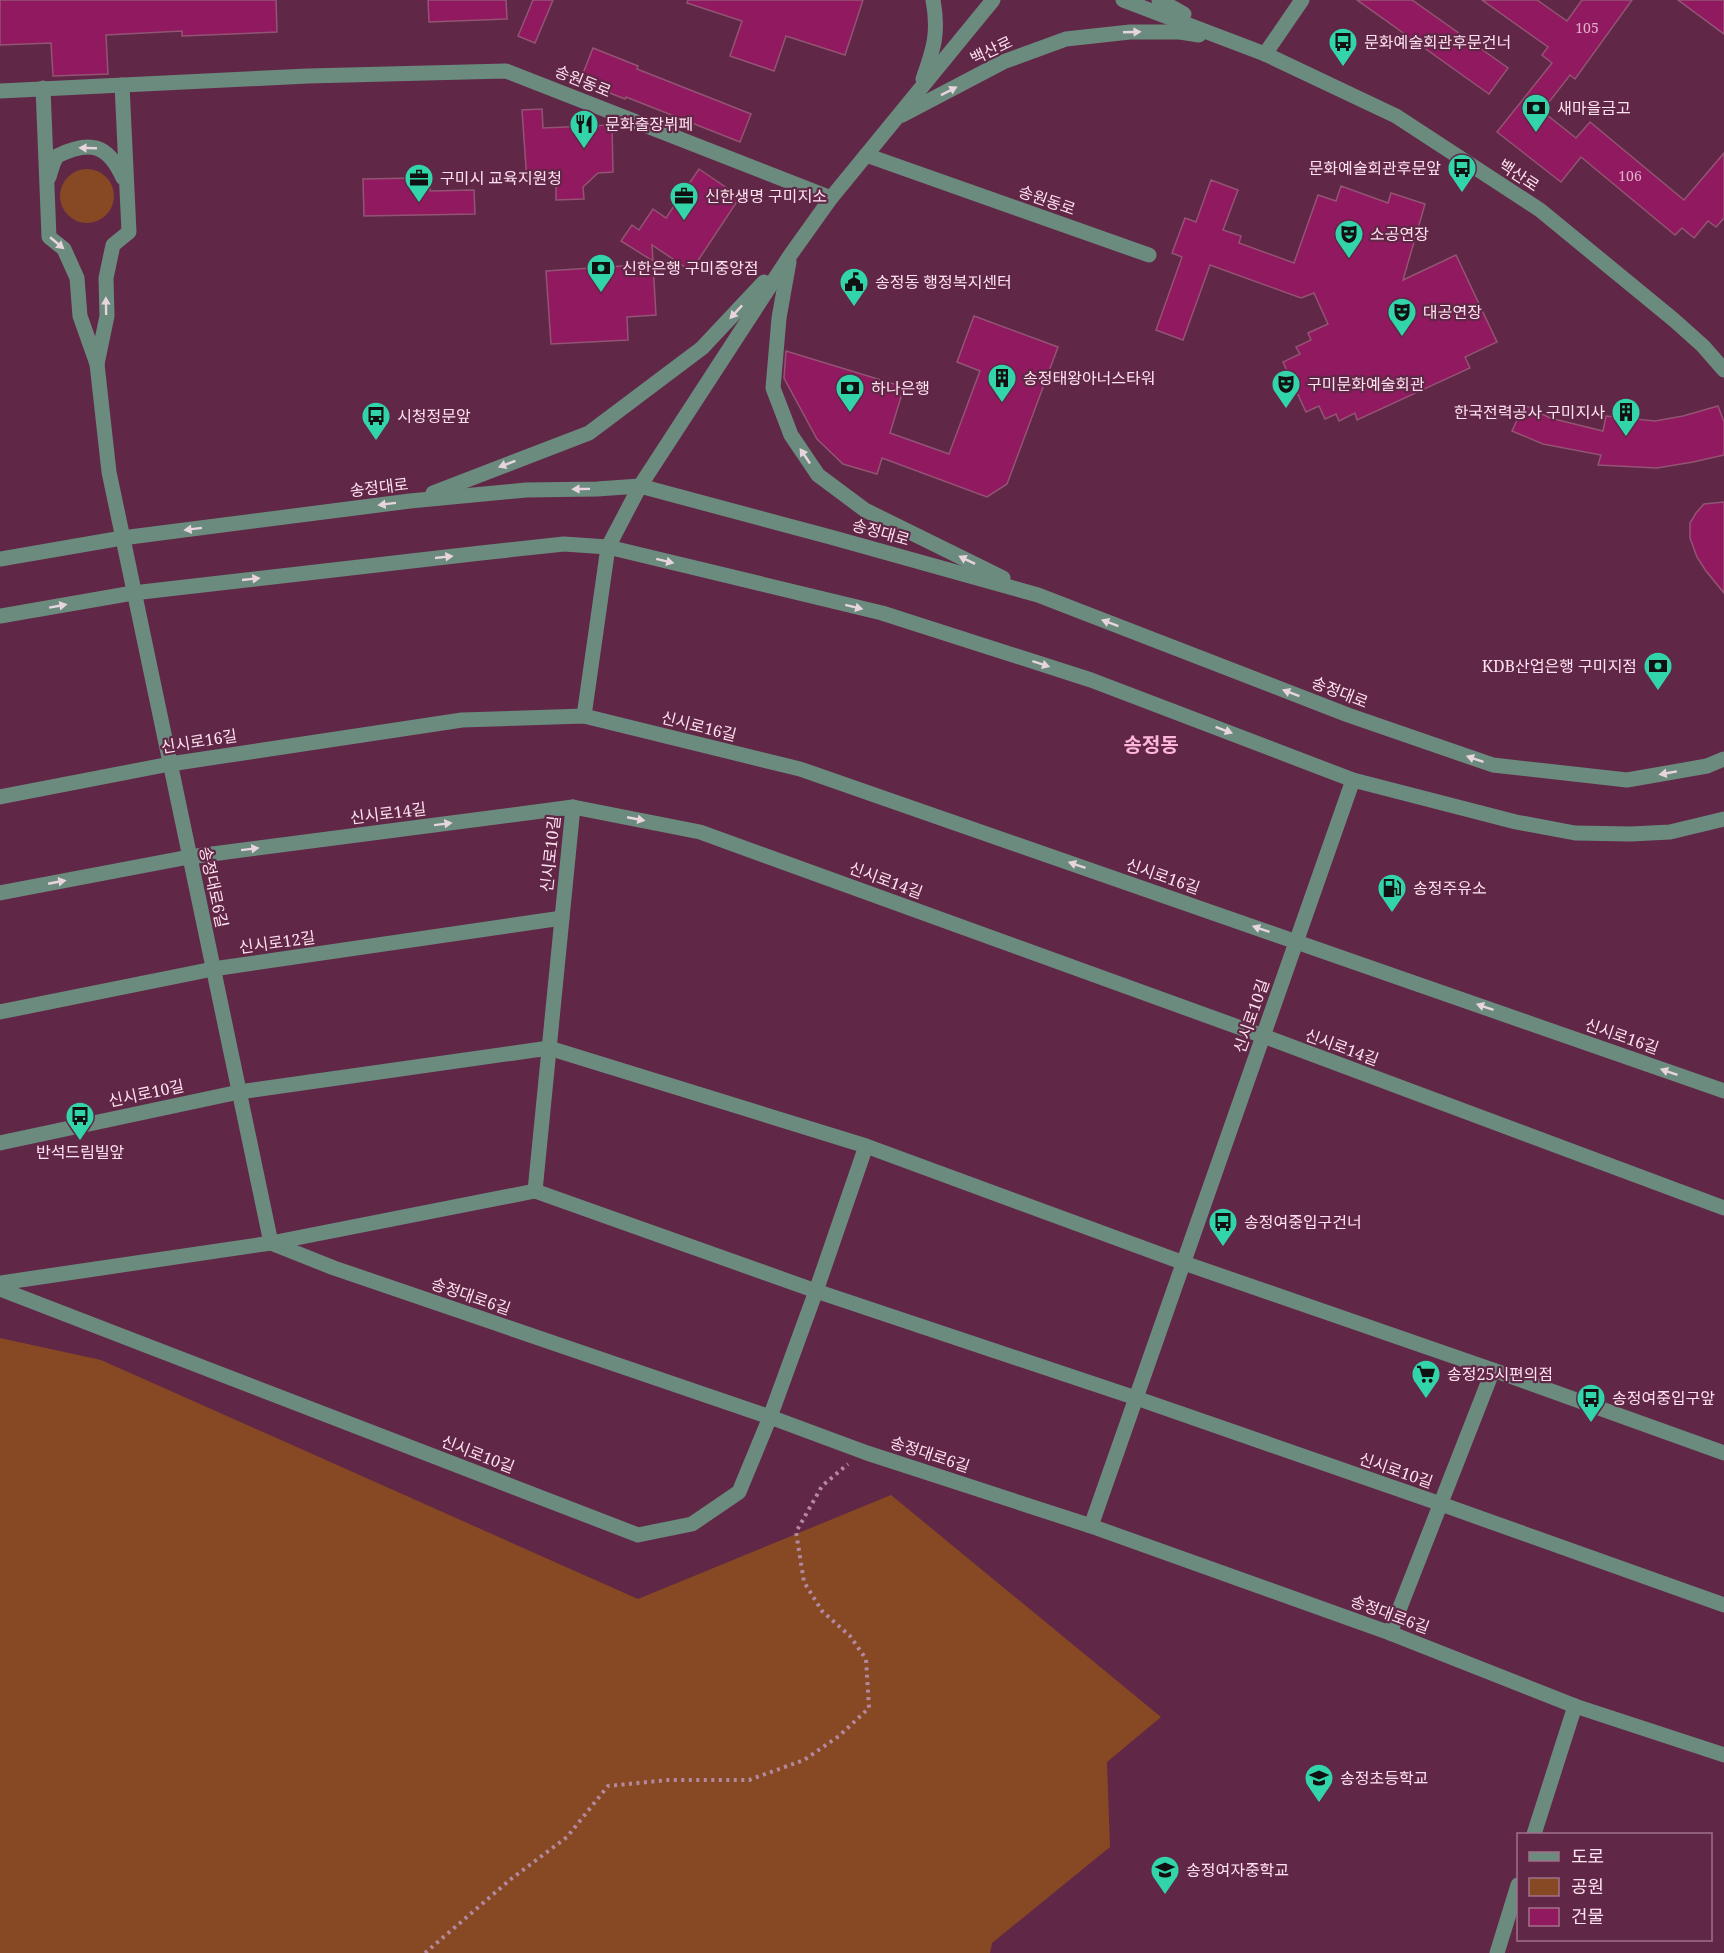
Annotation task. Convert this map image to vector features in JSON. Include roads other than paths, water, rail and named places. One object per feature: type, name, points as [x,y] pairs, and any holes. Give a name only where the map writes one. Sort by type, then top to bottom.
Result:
[{"type":"street","points":[[897,118],[922,79],[932,55],[936,36],[933,0]]},
{"type":"street","points":[[584,716],[608,547],[639,486],[791,254],[831,198],[993,0]]},
{"type":"street","name":"백산로","points":[[1123,0],[1235,41],[1396,116],[1540,210],[1674,320],[1703,346],[1724,370]]},
{"type":"street","name":"백산로","points":[[1160,0],[1235,41]]},
{"type":"street","points":[[1265,54],[1302,0]]},
{"type":"street","name":"백산로","points":[[897,118],[1003,62],[1066,39],[1130,32],[1180,32],[1235,41]]},
{"type":"street","name":"송원동로","points":[[0,91],[308,76],[506,71],[831,198]]},
{"type":"street","points":[[97,364],[106,316],[106,278],[113,245],[129,232],[122,85]]},
{"type":"street","points":[[43,88],[49,237],[64,249],[77,278],[80,316],[97,364]]},
{"type":"street","points":[[46,188],[52,164],[57,156],[86,146],[98,149],[117,164],[127,185]]},
{"type":"street","name":"송원동로","points":[[866,155],[1149,255]]},
{"type":"street","points":[[411,501],[589,434],[702,348],[791,254]]},
{"type":"street","points":[[791,254],[778,318],[773,388],[791,435],[818,475],[865,510],[1038,595]]},
{"type":"street","name":"송정대로6길","points":[[97,364],[109,472],[122,538],[272,1244]]},
{"type":"street","name":"송정대로","points":[[0,559],[122,538],[411,501],[526,490],[639,486],[1038,595],[1348,715],[1493,765],[1627,780],[1707,766],[1724,759]]},
{"type":"street","points":[[0,616],[134,593],[564,544],[608,547],[882,613],[1091,680],[1353,780],[1516,822],[1575,833],[1631,834],[1670,832],[1724,819]]},
{"type":"street","name":"신시로16길","points":[[0,797],[170,764],[462,720],[584,716],[800,769],[1724,1091]]},
{"type":"street","name":"신시로10길","points":[[1091,1526],[1353,780]]},
{"type":"street","name":"신시로10길","points":[[573,807],[535,1191],[816,1291],[1136,1398],[1441,1504],[1724,1605]]},
{"type":"street","name":"신시로14길","points":[[0,893],[189,857],[573,807],[700,832],[1263,1036],[1724,1208]]},
{"type":"street","name":"신시로12길","points":[[0,1012],[213,969],[562,918]]},
{"type":"street","name":"신시로10길","points":[[0,1143],[239,1092],[549,1048],[866,1146],[1184,1263],[1724,1453]]},
{"type":"street","name":"신시로10길","points":[[0,1289],[638,1535],[692,1524],[739,1492],[770,1417],[866,1146]]},
{"type":"street","name":"송정대로6길","points":[[0,1283],[272,1244],[535,1191]]},
{"type":"street","name":"송정대로6길","points":[[272,1244],[334,1268],[770,1417],[867,1453],[1091,1526],[1390,1633],[1575,1706],[1724,1755]]},
{"type":"street","name":"신시로10길","points":[[1390,1633],[1493,1370]]},
{"type":"street","points":[[1534,1833],[1575,1706]]},
{"type":"street","points":[[1497,1953],[1517,1888]]},
{"type":"place","name":"문화예술회관후문건너","points":[[1343,68]]},
{"type":"place","name":"새마을금고","points":[[1536,134]]},
{"type":"place","name":"문화출장뷔페","points":[[584,150]]},
{"type":"place","name":"문화예술회관후문앞","points":[[1462,194]]},
{"type":"place","name":"구미시 교육지원청","points":[[419,204]]},
{"type":"place","name":"신한생명 구미지소","points":[[684,222]]},
{"type":"place","name":"소공연장","points":[[1349,260]]},
{"type":"place","name":"신한은행 구미중앙점","points":[[601,294]]},
{"type":"place","name":"송정동 행정복지센터","points":[[854,308]]},
{"type":"place","name":"대공연장","points":[[1402,338]]},
{"type":"place","name":"송정태왕아너스타워","points":[[1002,404]]},
{"type":"place","name":"구미문화예술회관","points":[[1286,410]]},
{"type":"place","name":"하나은행","points":[[850,414]]},
{"type":"place","name":"한국전력공사 구미지사","points":[[1626,438]]},
{"type":"place","name":"시청정문앞","points":[[376,442]]},
{"type":"place","name":"KDB산업은행 구미지점","points":[[1658,692]]},
{"type":"place","name":"송정주유소","points":[[1392,914]]},
{"type":"place","name":"반석드림빌앞","points":[[80,1142]]},
{"type":"place","name":"송정여중입구건너","points":[[1223,1248]]},
{"type":"place","name":"송정25시편의점","points":[[1426,1400]]},
{"type":"place","name":"송정여중입구앞","points":[[1591,1424]]},
{"type":"place","name":"송정초등학교","points":[[1319,1804]]},
{"type":"place","name":"송정여자중학교","points":[[1165,1896]]},
{"type":"district","name":"송정동","points":[[1151,745]]}]
